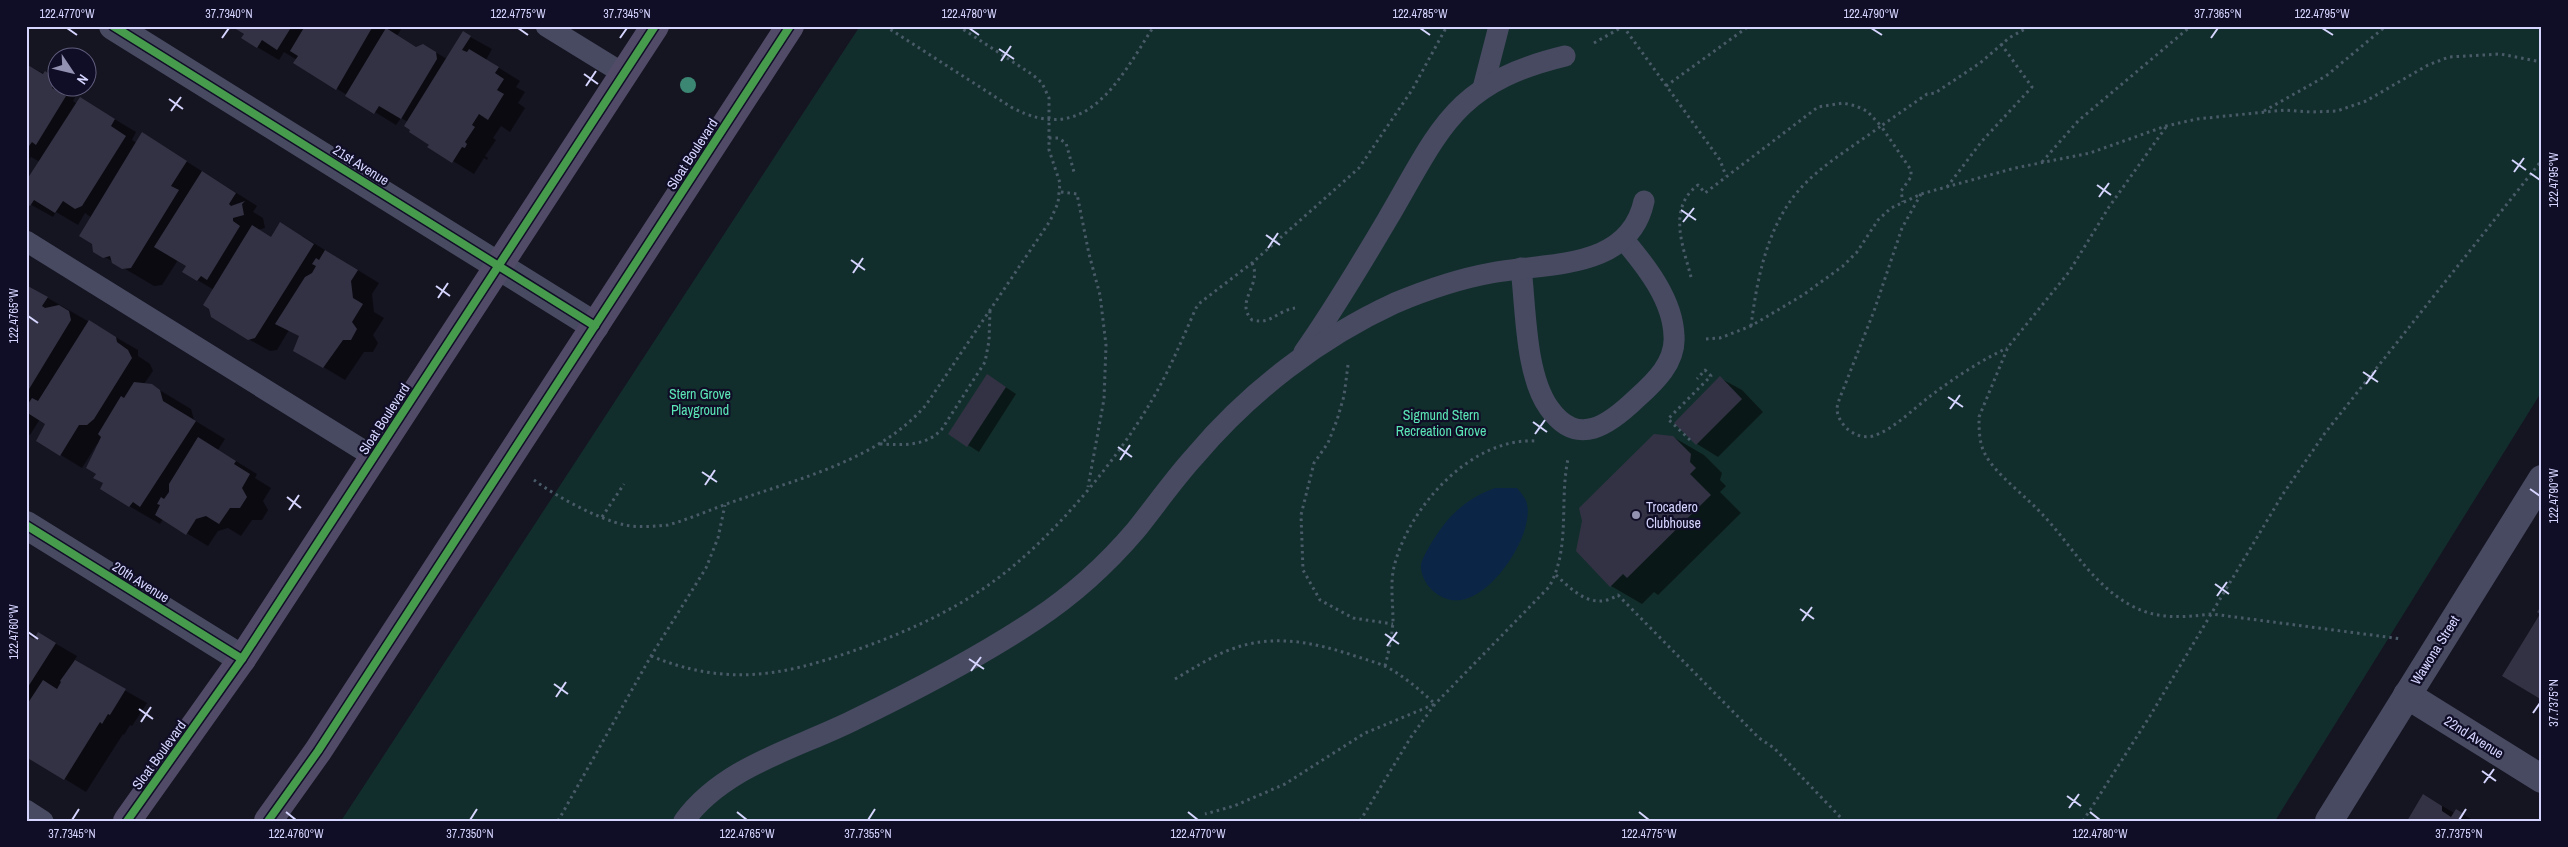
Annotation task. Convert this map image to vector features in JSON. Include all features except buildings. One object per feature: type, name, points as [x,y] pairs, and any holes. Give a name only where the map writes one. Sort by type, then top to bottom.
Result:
[{"type":"main road","name":"Sloat Boulevard","points":[[127,821],[242,660],[655,26]]},
{"type":"main road","name":"Sloat Boulevard","points":[[268,821],[318,751],[790,26]]},
{"type":"street","name":"21st Avenue","points":[[113,26],[595,326]]},
{"type":"street","name":"Wawona Street","points":[[2329,821],[2542,479]]},
{"type":"street","name":"20th Avenue","points":[[26,525],[242,660]]},
{"type":"street","name":"22nd Avenue","points":[[2407,695],[2542,779]]},
{"type":"lane","points":[[546,26],[624,74]]},
{"type":"lane","points":[[1483,88],[1499,26]]},
{"type":"lane","points":[[1300,359],[1444,124],[1483,88],[1514,71],[1565,56]]},
{"type":"lane","points":[[684,821],[711,791],[736,774],[878,709],[992,646],[1037,619],[1075,591],[1108,560],[1136,529],[1168,488],[1222,426],[1264,386],[1300,359],[1394,304],[1426,291],[1455,281],[1521,268],[1588,258],[1624,240],[1634,228],[1644,201]]},
{"type":"lane","points":[[1521,268],[1534,370],[1548,407],[1562,423],[1575,428],[1588,430],[1602,427],[1613,420],[1649,387],[1664,369],[1673,352],[1672,319],[1659,289],[1644,264],[1624,240]]},
{"type":"lane","points":[[26,241],[374,457]]},
{"type":"lane","points":[[26,810],[43,821]]},
{"type":"path","points":[[885,26],[1011,107],[1027,116],[1049,120],[1088,109],[1108,95],[1154,26]]},
{"type":"path","points":[[508,459],[545,488],[602,517],[627,526],[645,527],[668,525],[835,465],[879,444],[900,431],[926,405],[990,310],[1055,213],[1061,192],[1060,183],[1052,162],[1049,138],[1049,98],[1042,84],[1034,75],[958,26]]},
{"type":"path","points":[[651,656],[676,666],[727,676],[752,676],[808,665],[890,638],[922,623],[994,582],[1028,554],[1087,489],[1134,430],[1152,402],[1179,349],[1196,308],[1252,263],[1359,168],[1412,90],[1447,26]]},
{"type":"path","points":[[1624,26],[1720,160],[1726,176],[1818,107],[1843,103],[1867,111],[1911,170],[1912,178],[1901,191],[1903,202]]},
{"type":"path","points":[[1666,86],[1749,26]]},
{"type":"path","points":[[1751,326],[1760,271],[1786,207],[1800,190],[1814,176],[1880,126],[1927,94],[1935,93],[1972,68],[2001,44],[2030,26]]},
{"type":"path","points":[[2041,163],[2078,121],[2191,26]]},
{"type":"path","points":[[2261,112],[2326,76],[2386,26]]},
{"type":"path","points":[[1946,189],[1982,141],[2032,87],[2001,44]]},
{"type":"path","points":[[1705,338],[1727,336],[1751,326],[1803,295],[1843,266],[1857,252],[1878,220],[1903,202],[1921,194],[2041,163],[2090,153],[2166,126],[2197,119],[2261,112],[2337,111],[2366,101],[2428,65],[2449,57],[2500,54],[2542,62]]},
{"type":"path","points":[[2166,126],[2120,191],[2069,272],[2008,348],[1979,417],[1980,442],[1984,454],[1992,465],[2044,516],[2093,575],[2134,607],[2160,617],[2212,614],[2439,644]]},
{"type":"path","points":[[1049,138],[1058,138],[1066,143],[1074,172]]},
{"type":"path","points":[[2083,821],[2212,614],[2278,502],[2325,433],[2542,160]]},
{"type":"path","points":[[1061,192],[1077,194],[1104,319],[1106,354],[1104,399],[1087,489]]},
{"type":"path","points":[[1921,194],[1902,228],[1874,311],[1841,395],[1837,408],[1840,421],[1848,431],[1861,436],[1872,436],[1890,426],[1968,369],[2008,348]]},
{"type":"path","points":[[1252,263],[1255,282],[1246,298],[1244,306],[1246,314],[1252,320],[1268,321],[1289,309]]},
{"type":"path","points":[[879,444],[919,443],[936,436],[942,429],[985,362],[990,341],[990,310]]},
{"type":"path","points":[[1346,331],[1348,368],[1344,396],[1328,443],[1314,463],[1301,515],[1303,570],[1320,600],[1353,618],[1393,624]]},
{"type":"path","points":[[1690,440],[1668,419],[1711,376],[1705,370],[1693,382]]},
{"type":"path","points":[[1385,666],[1393,624],[1394,568],[1405,538],[1425,504],[1454,473],[1480,454],[1506,444],[1526,441],[1541,442]]},
{"type":"path","points":[[1360,821],[1411,737],[1435,704],[1539,598],[1556,575],[1563,542],[1564,494],[1569,457]]},
{"type":"path","points":[[602,517],[624,484]]},
{"type":"path","points":[[558,821],[651,656],[706,568],[718,538],[725,504]]},
{"type":"path","points":[[1556,575],[1588,600],[1598,602],[1609,601],[1618,596],[1759,738],[1774,748],[1844,821]]},
{"type":"path","points":[[1175,679],[1232,648],[1260,642],[1291,640],[1324,646],[1385,666],[1402,676],[1435,704]]},
{"type":"path","points":[[1205,814],[1234,806],[1285,784],[1365,733],[1435,704]]},
{"type":"green space","name":"Sigmund Stern Recreation Grove","points":[[860,26],[2542,26],[2542,391],[2275,821],[341,821]]},
{"type":"water","points":[[1495,488],[1517,488],[1527,504],[1524,532],[1518,547],[1509,562],[1486,588],[1473,596],[1461,600],[1447,599],[1435,592],[1425,581],[1421,566],[1422,560],[1435,537],[1456,511],[1474,498]]},
{"type":"cycle path","points":[[113,26],[595,326]]},
{"type":"cycle path","points":[[127,821],[242,659],[655,26]]},
{"type":"cycle path","points":[[268,821],[318,751],[790,26]]},
{"type":"cycle path","points":[[26,525],[242,659]]},
{"type":"place","name":"Trocadero Clubhouse","points":[[1636,515]]},
{"type":"park label","name":"Stern Grove Playground","points":[[700,402]]}]
